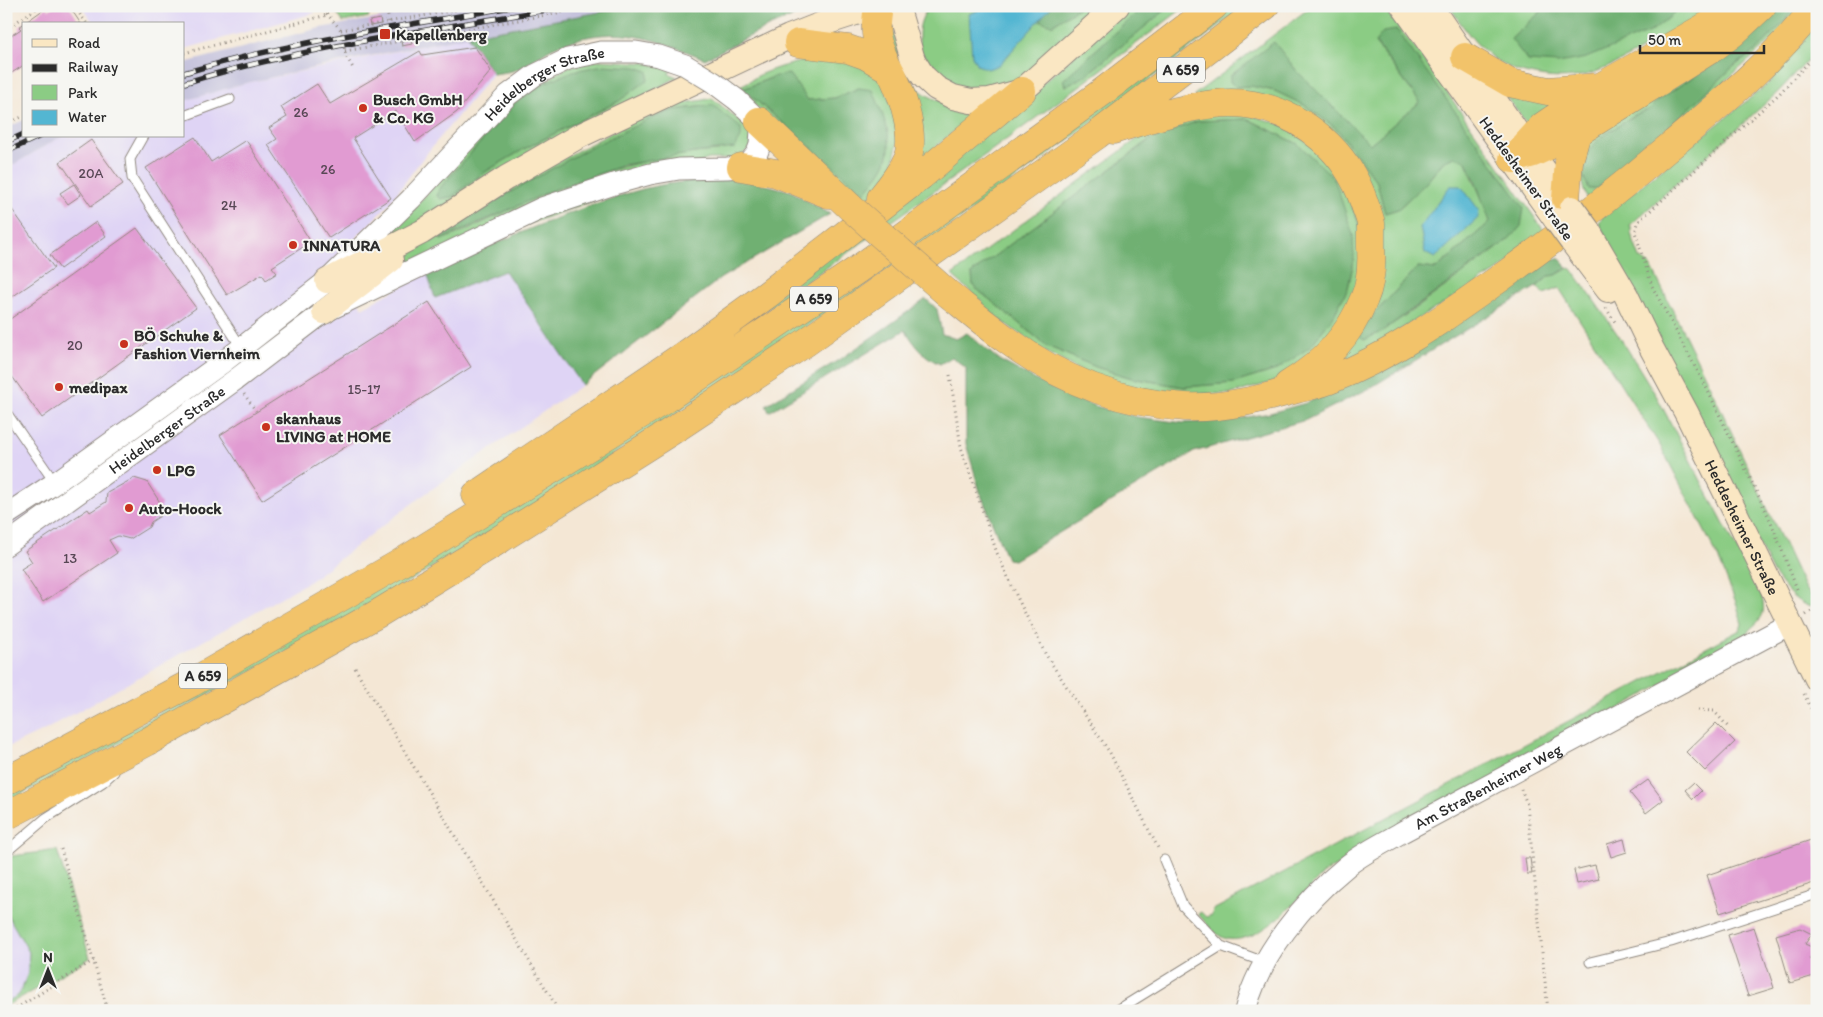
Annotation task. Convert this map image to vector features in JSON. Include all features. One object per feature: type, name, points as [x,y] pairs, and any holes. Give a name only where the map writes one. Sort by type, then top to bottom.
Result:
[{"type":"highway","points":[[397,565],[450,513],[684,355],[768,294],[850,210],[894,182],[907,158],[910,138],[906,116],[876,34],[877,6]]},
{"type":"highway","name":"A 659","points":[[6,781],[191,683],[397,565],[664,400],[857,270],[1101,93],[1214,6]]},
{"type":"highway","name":"A 659","points":[[6,816],[147,742],[387,608],[678,427],[805,342],[1097,134],[1265,6]]},
{"type":"highway","points":[[1524,152],[1543,126],[1600,87],[1721,18],[1736,6]]},
{"type":"highway","points":[[1524,152],[1577,133],[1712,48],[1762,6]]},
{"type":"highway","points":[[760,121],[850,210],[946,292],[1008,342],[1055,371],[1099,390],[1140,402],[1187,407],[1227,405],[1269,397],[1331,380],[1380,356],[1431,326],[1549,244],[1627,183],[1754,74],[1802,25],[1816,6]]},
{"type":"highway","points":[[798,43],[848,49],[865,55],[889,69]]},
{"type":"highway","points":[[1465,57],[1510,83],[1548,91],[1600,87]]},
{"type":"highway","points":[[850,210],[921,176],[1022,91]]},
{"type":"highway","points":[[1097,134],[1184,109],[1230,102],[1276,111],[1302,124],[1325,142],[1345,162],[1360,190],[1370,223],[1372,262],[1365,298],[1349,330],[1330,354],[1308,373],[1269,397]]},
{"type":"highway","points":[[1564,209],[1569,161],[1577,133]]},
{"type":"highway","points":[[742,167],[776,173],[850,210]]},
{"type":"main road","points":[[674,90],[760,59],[831,30],[877,6]]},
{"type":"main road","points":[[327,281],[422,232],[506,178],[579,136],[674,90],[789,38],[822,24],[877,6]]},
{"type":"main road","points":[[896,6],[913,60],[922,76],[936,88],[953,97],[970,101],[989,100],[1022,91],[1117,6]]},
{"type":"main road","name":"Heddesheimer Straße","points":[[1404,6],[1524,152]]},
{"type":"main road","name":"Heddesheimer Straße","points":[[1430,6],[1465,57],[1524,152],[1564,209],[1652,349],[1799,616],[1817,679]]},
{"type":"main road","points":[[324,312],[380,269],[422,232]]},
{"type":"street","name":"Heidelberger Straße","points":[[6,515],[55,483],[242,348],[327,281],[411,199],[508,95],[535,75],[568,59],[601,52],[636,52],[678,63],[713,82],[760,121]]},
{"type":"street","points":[[742,167],[748,164],[757,153],[762,136],[760,121]]},
{"type":"street","name":"Heidelberger Straße","points":[[6,546],[230,384],[324,312],[542,208],[650,174],[679,169],[742,167]]},
{"type":"street","name":"Am Straßenheimer Weg","points":[[1246,1011],[1248,1000],[1264,962],[1301,910],[1347,866],[1402,832],[1799,616]]},
{"type":"lane","points":[[185,116],[230,100]]},
{"type":"lane","points":[[142,138],[130,160],[132,178],[242,348]]},
{"type":"lane","points":[[6,412],[55,483]]},
{"type":"lane","points":[[6,852],[46,818],[103,782],[147,742]]},
{"type":"lane","points":[[1164,860],[1183,906],[1221,946],[1264,962]]},
{"type":"lane","points":[[1590,962],[1671,942],[1817,894]]},
{"type":"lane","points":[[1116,1011],[1221,946]]},
{"type":"path","points":[[6,29],[40,6]]},
{"type":"path","points":[[74,6],[86,22]]},
{"type":"path","points":[[320,6],[341,30],[345,52],[353,68]]},
{"type":"path","points":[[386,6],[390,22]]},
{"type":"path","points":[[341,30],[480,6]]},
{"type":"path","points":[[345,52],[563,12]]},
{"type":"path","points":[[185,53],[327,15]]},
{"type":"path","points":[[1799,594],[1771,522],[1707,389],[1652,286],[1634,232],[1639,221],[1780,93],[1817,53]]},
{"type":"path","points":[[6,124],[22,117]]},
{"type":"path","points":[[950,375],[961,447],[998,553],[1018,599],[1046,655],[1110,753],[1164,860]]},
{"type":"path","points":[[355,668],[559,1011]]},
{"type":"path","points":[[1698,710],[1714,711],[1729,728]]},
{"type":"path","points":[[1514,771],[1527,804],[1548,1011]]},
{"type":"path","points":[[61,848],[108,1011]]},
{"type":"path","points":[[12,1011],[94,960]]},
{"type":"shaded area","points":[[82,6],[310,6],[315,13],[185,49],[185,22],[93,22]]},
{"type":"shaded area","points":[[448,6],[634,6],[468,36],[341,62],[242,84],[185,101],[185,63],[320,28]]},
{"type":"shaded area","points":[[468,36],[493,74],[422,159],[389,204],[335,259],[362,308],[427,273],[436,298],[505,271],[582,385],[422,496],[310,581],[45,730],[6,748],[6,169],[60,138],[185,138],[185,101],[242,84]]},
{"type":"shaded area","points":[[22,121],[22,138],[60,138],[6,169],[6,128]]},
{"type":"shaded area","points":[[6,912],[29,952],[28,973],[19,995],[6,1002]]},
{"type":"green space","points":[[332,6],[367,6],[369,17],[343,22]]},
{"type":"green space","points":[[634,6],[818,6],[768,27],[705,59],[648,39],[612,34],[573,40],[552,48],[516,70],[493,74],[468,36]]},
{"type":"green space","points":[[930,6],[1041,6],[1052,25],[1081,6],[1104,6],[1051,54],[1020,77],[994,89],[981,90],[961,88],[948,83],[934,73],[928,65],[920,45],[919,35],[920,25]]},
{"type":"green space","points":[[1041,6],[1081,6],[1052,25],[1041,21]]},
{"type":"green space","points":[[1130,6],[1144,6],[1063,80],[1065,86],[1085,76],[1170,6],[1186,6],[956,176],[722,340],[1050,77]]},
{"type":"green space","points":[[1144,6],[1170,6],[1085,76],[1065,86],[1063,80]]},
{"type":"green space","points":[[1232,6],[1245,6],[951,225],[750,365],[648,432],[545,498],[388,594],[280,656],[6,802],[6,795],[143,723],[1147,72]]},
{"type":"green space","points":[[1312,6],[1382,6],[1420,54],[1547,235],[1496,272],[1325,375],[1379,274],[1320,127],[1194,95]],"holes":[[[1274,43],[1296,70],[1370,144],[1420,102],[1375,43],[1521,226],[1497,248],[1453,281],[1399,320],[1364,340],[1362,327],[1418,267],[1436,269],[1490,222],[1489,215],[1465,160],[1454,157],[1443,162],[1426,183],[1398,209],[1385,213],[1377,182],[1337,129],[1306,106],[1275,91],[1251,86],[1236,87]]]},
{"type":"green space","points":[[1449,6],[1547,6],[1511,39],[1654,30],[1683,6],[1722,6],[1609,67],[1582,76],[1567,78],[1528,74],[1497,61],[1466,31]]},
{"type":"green space","points":[[1547,6],[1683,6],[1654,30],[1586,58],[1558,63],[1528,61],[1511,39]]},
{"type":"green space","points":[[1774,6],[1778,6],[1760,26],[1657,101],[1648,110],[1634,115],[1600,138],[1598,188],[1676,121],[1733,67],[1757,50],[1784,22],[1796,6],[1806,6],[1801,14],[1589,202],[1582,184],[1581,167],[1585,151],[1595,135]]},
{"type":"green space","points":[[1778,6],[1796,6],[1784,22],[1757,50],[1733,67],[1676,121],[1598,188],[1589,189],[1583,176],[1587,152],[1600,138],[1634,115],[1648,110],[1657,101],[1760,26]]},
{"type":"green space","points":[[1817,24],[1817,49],[1810,58],[1778,92],[1629,226],[1631,226],[1631,234],[1640,258],[1651,266],[1805,589],[1810,595],[1817,593],[1817,603],[1810,607],[1793,597],[1773,573],[1599,223],[1603,216],[1769,83]]},
{"type":"green space","points":[[889,26],[896,40],[904,67],[916,87],[934,99],[978,110],[921,160],[884,27]]},
{"type":"green space","points":[[1397,30],[1524,208],[1521,226],[1508,240],[1381,332],[1364,340],[1360,337],[1362,327],[1418,267],[1436,269],[1490,222],[1475,180],[1465,160],[1454,157],[1443,162],[1426,183],[1398,209],[1385,213],[1377,182],[1337,129],[1306,106],[1275,91],[1251,86],[1236,87],[1230,82],[1230,76],[1274,42],[1296,70],[1370,144],[1420,102],[1375,42],[1383,32]]},
{"type":"green space","points":[[838,56],[881,75],[900,132],[892,169],[867,200],[847,181],[844,184],[748,99],[751,96],[864,193],[859,88],[835,98],[808,100],[776,76],[743,89],[740,86],[761,74],[789,64]]},
{"type":"green space","points":[[599,60],[647,63],[672,70],[668,73],[677,77],[371,253],[515,100],[568,67]],"holes":[[[619,101],[524,149],[485,172],[452,197],[437,196],[440,188],[516,102]]]},
{"type":"green space","points":[[604,65],[636,67],[648,71],[648,80],[619,101],[524,149],[485,172],[452,197],[441,199],[437,196],[440,188],[516,102],[544,83],[573,71]]},
{"type":"green space","points":[[789,74],[808,100],[835,98],[859,88],[873,90],[887,129],[889,149],[883,168],[864,193],[743,89],[776,76]]},
{"type":"green space","points":[[1497,86],[1566,97],[1530,127]]},
{"type":"green space","points":[[712,98],[741,122],[744,119],[754,127],[751,147],[737,159],[709,159],[373,280],[429,241],[485,205],[542,170],[654,111],[671,105]],"holes":[[[713,105],[719,151],[676,155],[593,175],[539,196],[441,240],[471,214],[589,148],[674,110]]]},
{"type":"green space","points":[[713,105],[741,128],[741,137],[735,148],[624,165],[553,190],[441,240],[440,236],[471,214],[589,148],[647,120],[674,110]]},
{"type":"green space","points":[[1237,111],[1290,127],[1343,174],[1366,248],[1349,316],[1280,380],[1231,394],[1153,393],[1090,376],[1042,350],[981,306],[982,302],[952,275],[1140,137],[1171,120]],"holes":[[[1248,119],[1298,144],[1354,260],[1348,288],[1333,317],[1276,370],[1234,383],[1184,387],[1132,378],[1096,367],[1047,346],[973,286],[972,273],[1151,139],[1198,121]]]},
{"type":"green space","points":[[1248,119],[1298,144],[1334,178],[1353,235],[1354,260],[1348,288],[1333,317],[1310,347],[1276,370],[1234,383],[1184,387],[1132,378],[1096,367],[1047,346],[973,286],[972,273],[1151,139],[1198,121]]},
{"type":"green space","points":[[738,178],[791,191],[830,214],[721,278],[582,385],[505,271],[435,298],[427,273],[561,216],[615,197],[655,186],[690,181]]},
{"type":"green space","points":[[1553,258],[1560,259],[1568,267],[1556,275],[1549,276],[1536,287],[1370,388],[1306,420],[1194,452],[1014,560],[1007,559],[981,495],[966,444],[966,368],[952,357],[940,364],[928,358],[905,330],[769,412],[766,405],[845,356],[926,299],[937,309],[942,334],[956,339],[967,333],[999,360],[1049,387],[1095,406],[1137,417],[1184,423],[1231,420],[1270,413],[1306,403],[1374,372],[1442,334]]},
{"type":"green space","points":[[1569,268],[1572,269],[1623,342],[1657,397],[1762,597],[1762,616],[1749,630],[1744,639],[1324,873],[1293,905],[1267,927],[1241,939],[1227,939],[1219,935],[1198,914],[1201,912],[1206,917],[1212,915],[1213,910],[1740,630],[1742,624],[1737,605],[1718,557],[1661,447],[1559,288],[1544,294],[1537,287],[1549,276],[1556,275]]},
{"type":"green space","points":[[57,850],[90,958],[6,1006],[6,1002],[19,995],[28,973],[29,952],[6,912],[6,866],[12,856]]},
{"type":"water","points":[[989,6],[1052,6],[999,65],[988,69],[977,65],[972,56],[969,14]]},
{"type":"water","points":[[1450,186],[1461,186],[1479,210],[1478,218],[1435,258],[1425,253],[1420,227]]},
{"type":"building","points":[[54,6],[69,6],[80,22],[26,22],[47,7],[49,10]]},
{"type":"building","points":[[380,19],[381,24],[370,26],[369,21]]},
{"type":"building","points":[[22,25],[22,66],[10,74],[9,72],[6,74],[6,39],[21,29],[19,27]]},
{"type":"building","points":[[411,39],[412,44],[402,46],[401,41]]},
{"type":"building","points":[[475,47],[491,71],[457,112],[415,142],[396,111],[353,138],[391,198],[329,238],[268,145],[277,139],[269,128],[287,117],[281,107],[317,84],[330,104],[420,51],[422,55]]},
{"type":"building","points":[[195,137],[211,162],[246,140],[311,242],[272,267],[277,273],[266,280],[262,274],[227,295],[146,168]]},
{"type":"building","points":[[91,140],[123,184],[91,206],[60,162]]},
{"type":"building","points":[[74,184],[81,195],[68,204],[60,193]]},
{"type":"building","points":[[6,201],[54,268],[6,301]]},
{"type":"building","points":[[96,222],[106,236],[60,269],[50,255]]},
{"type":"building","points":[[137,228],[196,308],[42,418],[6,368],[6,322]]},
{"type":"building","points":[[429,302],[471,367],[262,500],[220,435]]},
{"type":"building","points":[[134,478],[147,482],[161,504],[160,516],[151,522],[149,527],[130,539],[118,536],[109,540],[117,553],[43,602],[21,569],[32,562],[25,551],[88,509],[90,512],[106,502],[107,493]]},
{"type":"building","points":[[1716,723],[1735,742],[1705,771],[1686,752]]},
{"type":"building","points":[[1648,780],[1663,800],[1646,813],[1630,793]]},
{"type":"building","points":[[1693,783],[1701,791],[1693,799],[1685,790]]},
{"type":"building","points":[[1624,839],[1627,852],[1611,857],[1607,844]]},
{"type":"building","points":[[1814,839],[1817,848],[1817,882],[1720,913],[1707,875]]},
{"type":"building","points":[[1525,858],[1530,858],[1532,874],[1527,874]]},
{"type":"building","points":[[1595,865],[1599,879],[1577,884],[1574,870]]},
{"type":"building","points":[[1754,927],[1774,988],[1748,996],[1728,935]]},
{"type":"building","points":[[1800,928],[1812,934],[1805,944],[1816,949],[1809,959],[1817,963],[1817,972],[1814,976],[1790,983],[1776,935]]},
{"type":"railway","points":[[185,73],[308,43],[517,6]]},
{"type":"railway","points":[[185,83],[279,58],[327,48],[569,6]]},
{"type":"railway","points":[[6,142],[22,135]]},
{"type":"railway","points":[[6,152],[36,138]]},
{"type":"place","name":"Kapellenberg","points":[[385,34]]},
{"type":"place","name":"Busch GmbH & Co. KG","points":[[363,108]]},
{"type":"place","name":"INNATURA","points":[[293,245]]},
{"type":"place","name":"BÖ Schuhe & Fashion Viernheim","points":[[124,344]]},
{"type":"place","name":"medipax","points":[[59,387]]},
{"type":"place","name":"skanhaus LIVING at HOME","points":[[266,427]]},
{"type":"place","name":"LPG","points":[[157,470]]},
{"type":"place","name":"Auto-Hoock","points":[[129,508]]}]
